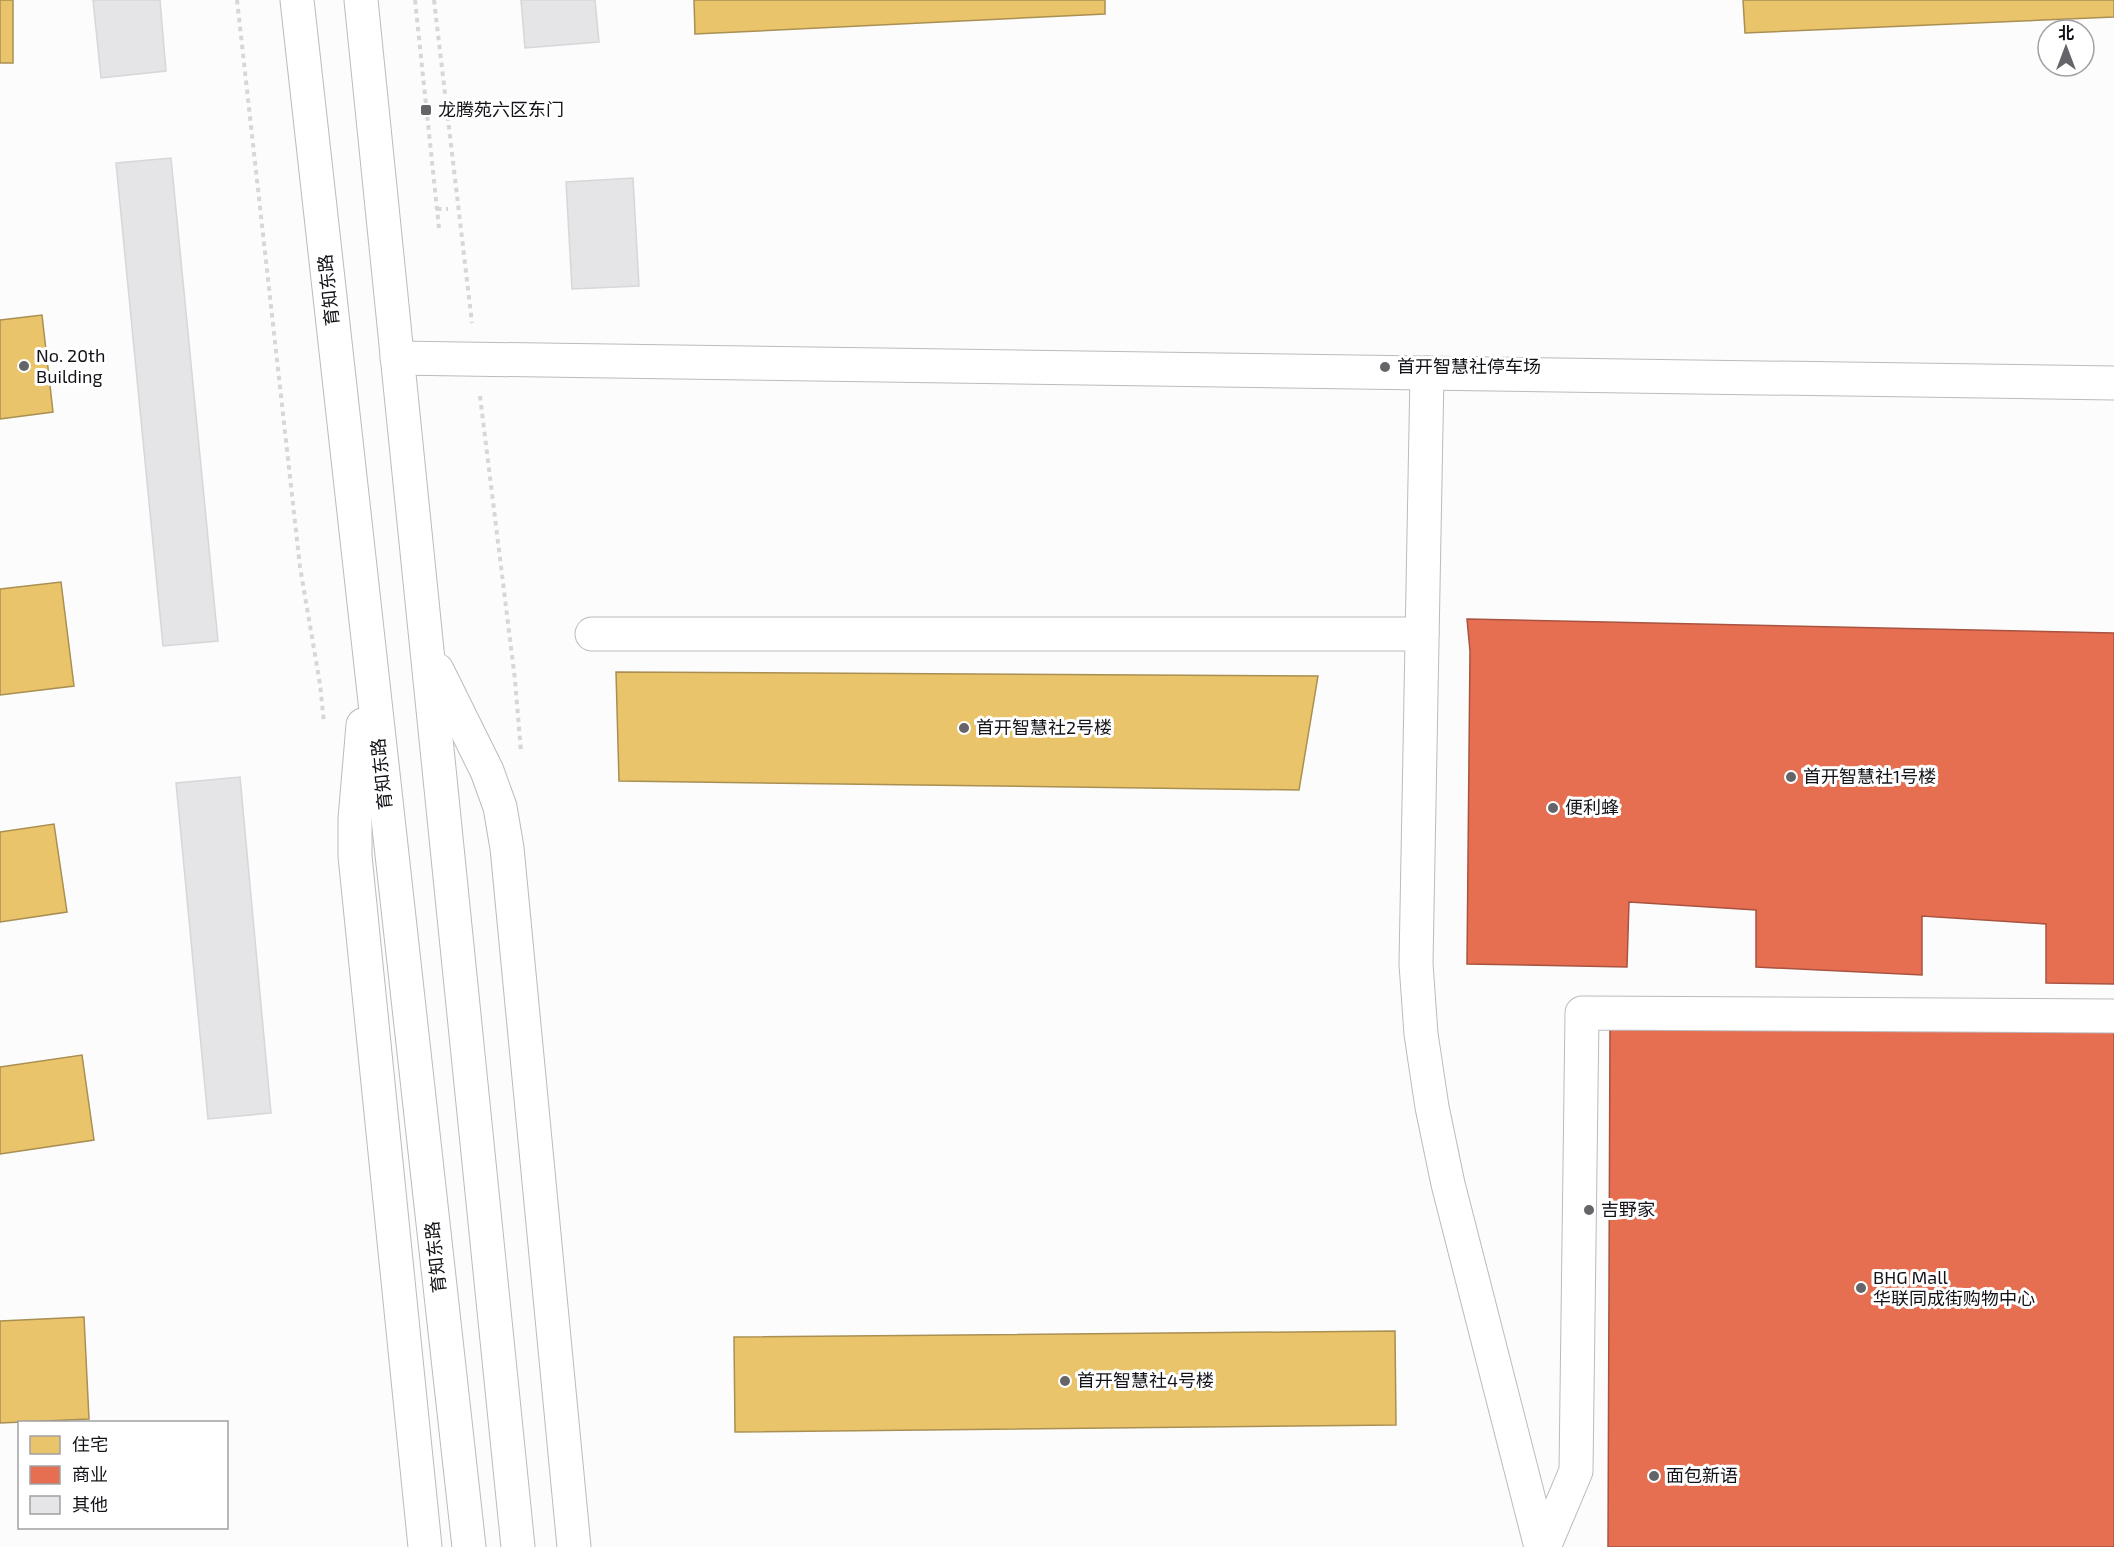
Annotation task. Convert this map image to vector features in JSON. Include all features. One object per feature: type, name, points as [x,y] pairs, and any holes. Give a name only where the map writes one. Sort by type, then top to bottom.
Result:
[{"type":"main road","name":"育知东路","points":[[297,0],[469,1547]]},
{"type":"main road","points":[[361,0],[518,1547]]},
{"type":"main road","points":[[397,358],[2114,383]]},
{"type":"main road","points":[[1427,373],[1416,964],[1421,1034],[1432,1107],[1448,1184],[1543,1547]]},
{"type":"main road","points":[[423,616],[432,659],[488,771],[500,807],[507,848],[574,1547]]},
{"type":"main road","points":[[365,621],[364,712],[355,856],[425,1547]]},
{"type":"main road","points":[[592,634],[1422,634]]},
{"type":"main road","points":[[1543,1547],[1576,1471],[1582,1014],[2114,1016]]},
{"type":"path","points":[[415,0],[439,228]]},
{"type":"path","points":[[437,209],[448,209]]},
{"type":"building: 住宅","points":[[0,0],[13,0],[13,63],[0,63]]},
{"type":"building: 住宅","points":[[694,0],[1105,0],[1105,14],[695,34]]},
{"type":"building: 住宅","points":[[1743,0],[2114,0],[2114,17],[2036,18],[2036,20],[1745,33]]},
{"type":"building: 住宅","name":"No. 20th Building","points":[[42,315],[53,412],[0,419],[0,320]]},
{"type":"building: 住宅","points":[[61,582],[74,686],[0,695],[0,589]]},
{"type":"building: 住宅","name":"首开智慧社2号楼","points":[[616,672],[1318,676],[1299,790],[619,781]]},
{"type":"building: 住宅","points":[[54,824],[67,912],[0,922],[0,832]]},
{"type":"building: 住宅","points":[[82,1055],[94,1140],[0,1154],[0,1067]]},
{"type":"building: 住宅","points":[[84,1317],[89,1419],[0,1423],[0,1321]]},
{"type":"building: 住宅","name":"首开智慧社4号楼","points":[[1395,1331],[1396,1425],[735,1432],[734,1337]]},
{"type":"building: 商业","name":"首开智慧社1号楼","points":[[1467,619],[2114,633],[2114,984],[2046,983],[2046,924],[1922,916],[1922,975],[1756,967],[1756,910],[1629,902],[1627,967],[1467,964],[1470,651]]},
{"type":"building: 商业","name":"BHG Mall 华联同成街购物中心","points":[[1610,1027],[2114,1029],[2114,1547],[1608,1547]]},
{"type":"building: 其他","points":[[93,0],[160,0],[166,71],[101,78]]},
{"type":"building: 其他","points":[[521,0],[595,0],[599,42],[525,48]]},
{"type":"building: 其他","points":[[171,158],[218,641],[163,646],[116,163]]},
{"type":"building: 其他","points":[[633,178],[639,286],[572,289],[566,182]]},
{"type":"building: 其他","points":[[240,777],[271,1113],[208,1119],[176,783]]},
{"type":"place","name":"龙腾苑六区东门","points":[[426,110]]},
{"type":"place","name":"No. 20th Building","points":[[24,366]]},
{"type":"place","name":"首开智慧社停车场","points":[[1385,367]]},
{"type":"place","name":"首开智慧社2号楼","points":[[964,728]]},
{"type":"place","name":"首开智慧社1号楼","points":[[1791,777]]},
{"type":"place","name":"便利蜂","points":[[1553,808]]},
{"type":"place","name":"吉野家","points":[[1589,1210]]},
{"type":"place","name":"BHG Mall 华联同成街购物中心","points":[[1861,1288]]},
{"type":"place","name":"首开智慧社4号楼","points":[[1065,1381]]},
{"type":"place","name":"面包新语","points":[[1654,1476]]}]
